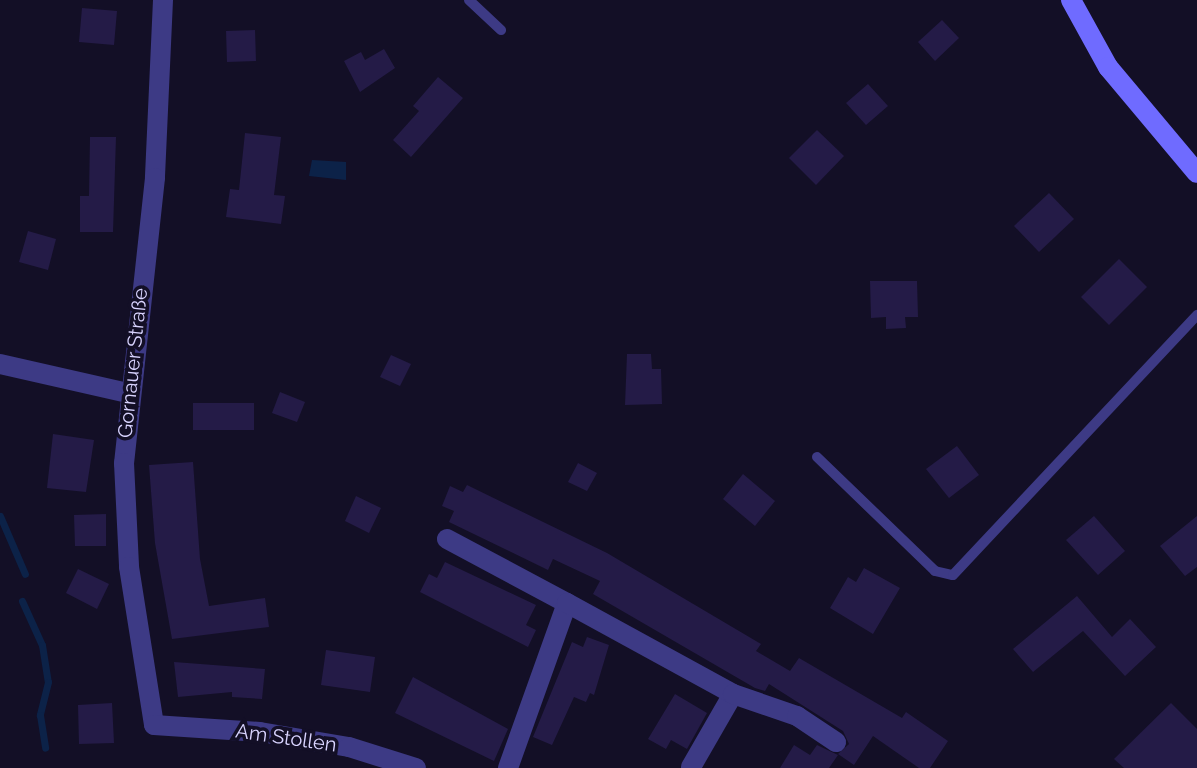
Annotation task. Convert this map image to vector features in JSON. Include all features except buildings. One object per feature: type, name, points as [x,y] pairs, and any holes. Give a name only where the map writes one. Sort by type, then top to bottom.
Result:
[{"type":"main road","points":[[1071,0],[1108,67],[1197,173]]},
{"type":"street","name":"Gornauer Straße","points":[[154,725],[129,567],[124,463],[128,393],[155,178],[163,0]]},
{"type":"street","points":[[0,364],[128,393]]},
{"type":"street","points":[[447,539],[733,694],[797,716],[836,742]]},
{"type":"street","points":[[508,768],[567,603]]},
{"type":"street","points":[[691,767],[733,694]]},
{"type":"street","name":"Am Stollen","points":[[154,725],[260,732],[334,744],[416,768]]},
{"type":"lane","points":[[469,0],[501,30]]},
{"type":"lane","points":[[817,457],[935,571],[953,575],[1197,315]]},
{"type":"water","points":[[312,160],[346,162],[346,180],[309,176]]},
{"type":"waterway","points":[[0,516],[25,574]]},
{"type":"waterway","points":[[22,601],[42,645],[48,682],[40,715],[45,748]]}]
